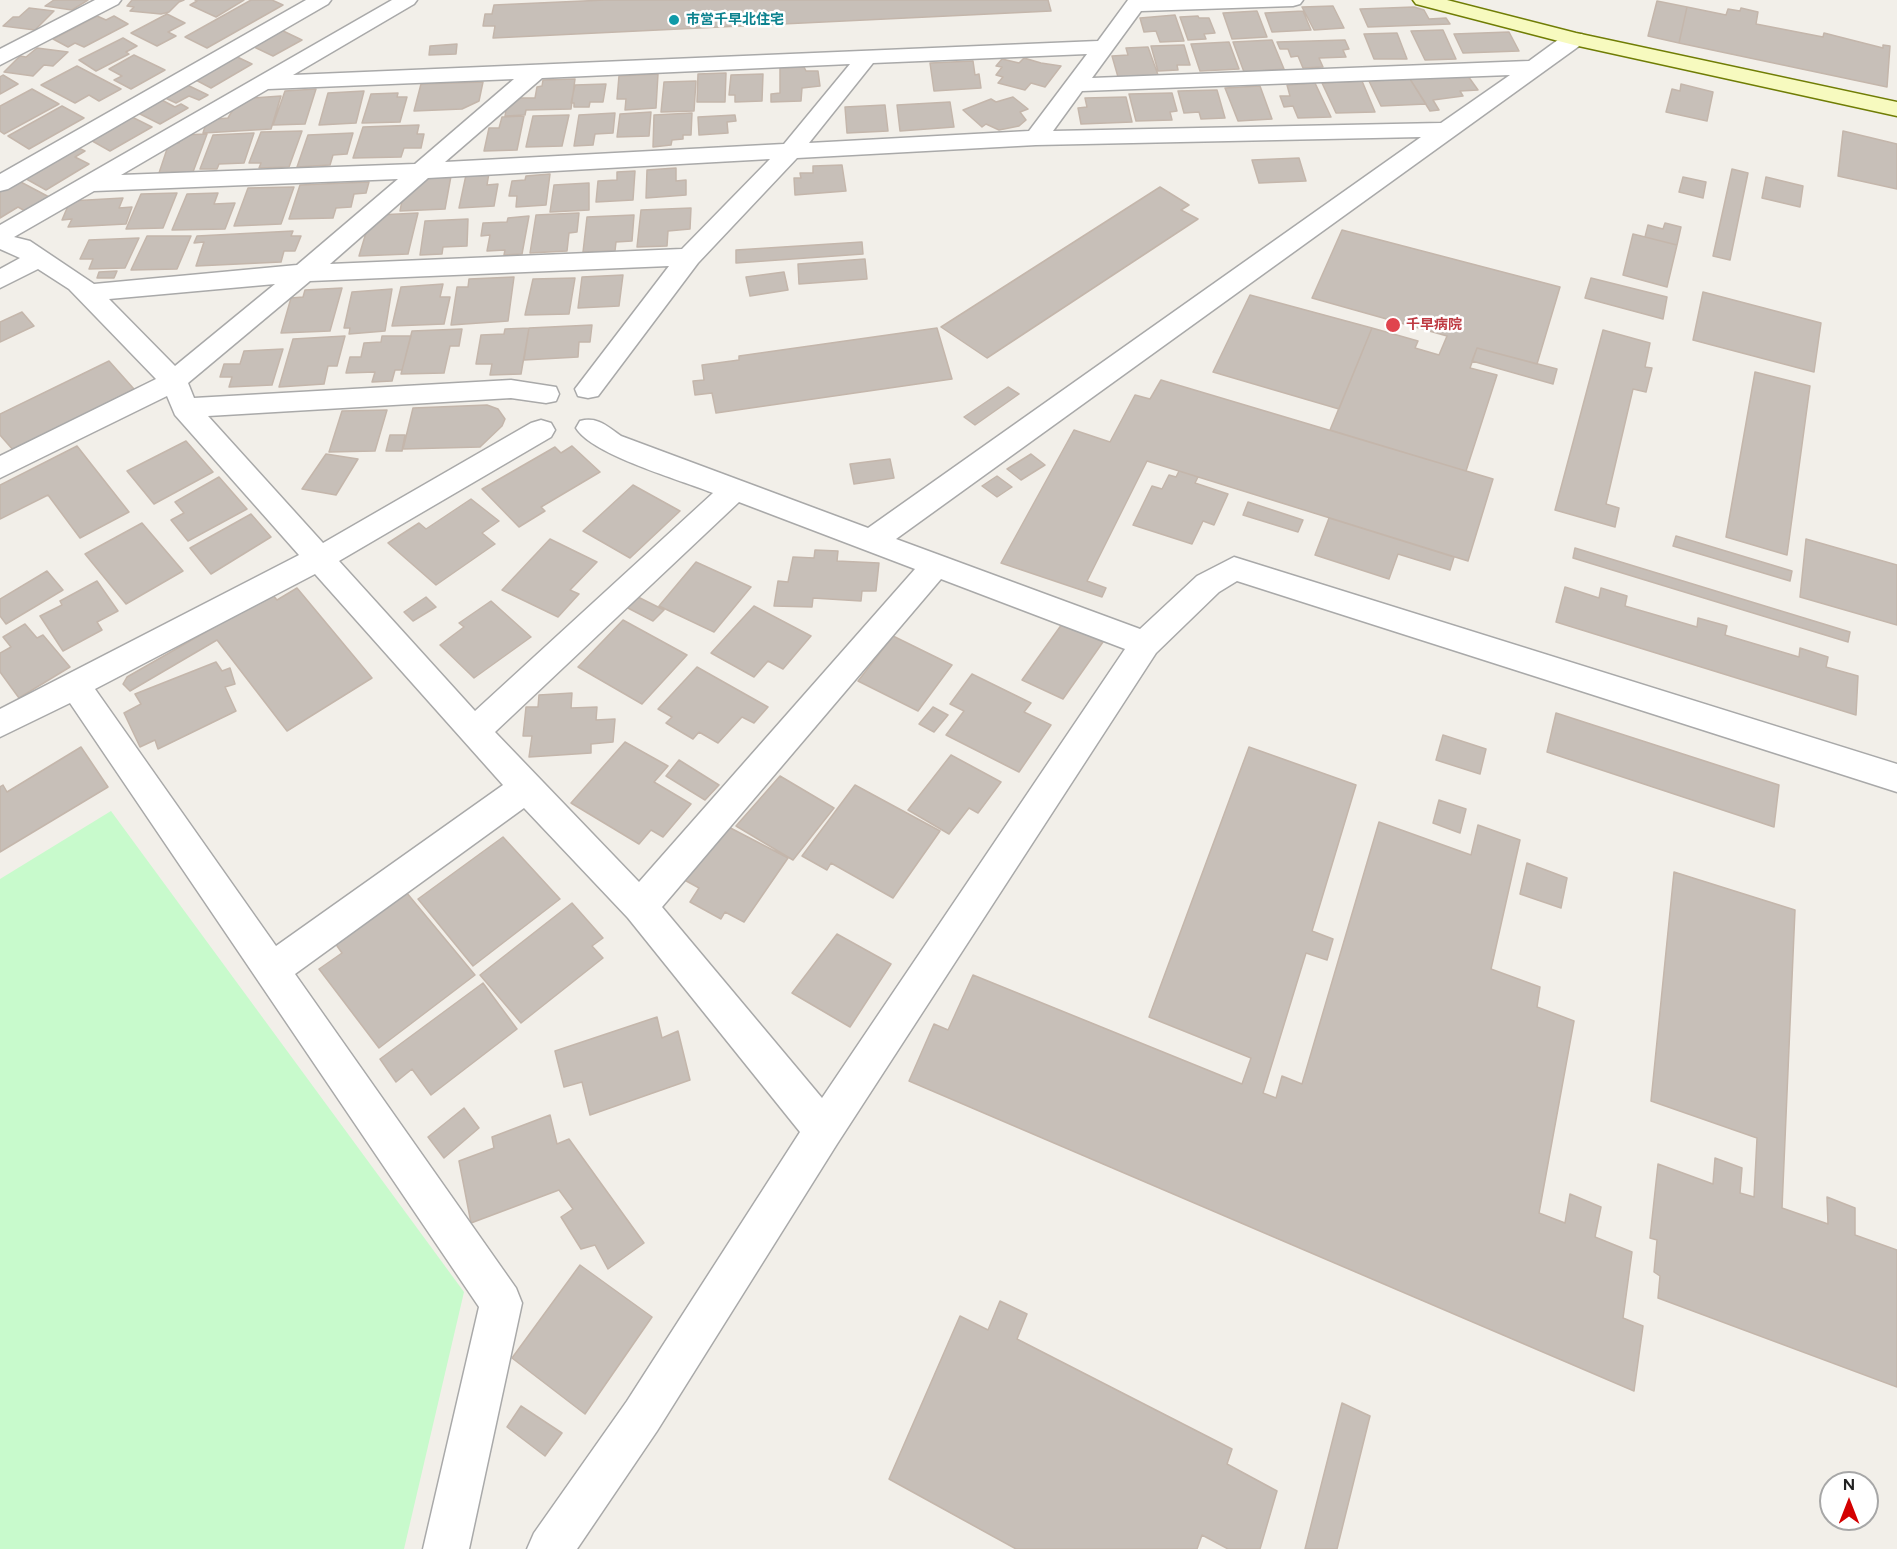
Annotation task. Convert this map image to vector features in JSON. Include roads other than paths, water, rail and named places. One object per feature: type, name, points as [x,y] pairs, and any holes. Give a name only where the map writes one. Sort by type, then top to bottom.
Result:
[{"type":"street","points":[[0,58],[111,0]]},
{"type":"street","points":[[0,184],[321,0]]},
{"type":"street","points":[[0,235],[406,0]]},
{"type":"street","points":[[1036,138],[1137,2],[1293,0]]},
{"type":"street","points":[[1423,0],[1574,39],[1897,109]]},
{"type":"street","points":[[873,540],[1574,39]]},
{"type":"street","points":[[263,83],[1104,47]]},
{"type":"street","points":[[588,388],[689,258],[791,151],[867,57]]},
{"type":"street","points":[[1075,85],[1534,67]]},
{"type":"street","points":[[0,468],[174,381],[304,273],[534,73]]},
{"type":"street","points":[[86,184],[419,171],[1036,138],[1446,130]]},
{"type":"street","points":[[0,241],[21,247],[78,283],[174,381],[185,408],[474,732],[640,907],[823,1130]]},
{"type":"street","points":[[0,280],[39,258]]},
{"type":"street","points":[[86,293],[304,273],[689,258]]},
{"type":"street","points":[[185,408],[511,389],[546,394],[567,387],[588,388],[596,393],[603,406],[597,421],[590,428],[560,436],[541,430],[532,416],[533,409],[546,394]]},
{"type":"street","points":[[590,428],[611,443],[1145,644]]},
{"type":"street","points":[[0,724],[320,558],[541,430]]},
{"type":"street","points":[[474,732],[735,489]]},
{"type":"street","points":[[640,907],[937,564]]},
{"type":"street","points":[[550,1549],[642,1416],[823,1130],[1145,644],[1208,584],[1234,568],[1897,778]]},
{"type":"street","points":[[74,684],[501,1303],[446,1549]]},
{"type":"street","points":[[272,970],[527,787]]},
{"type":"place","name":"市営千早北住宅","points":[[674,20]]},
{"type":"place","name":"千早病院","points":[[1393,325]]}]
